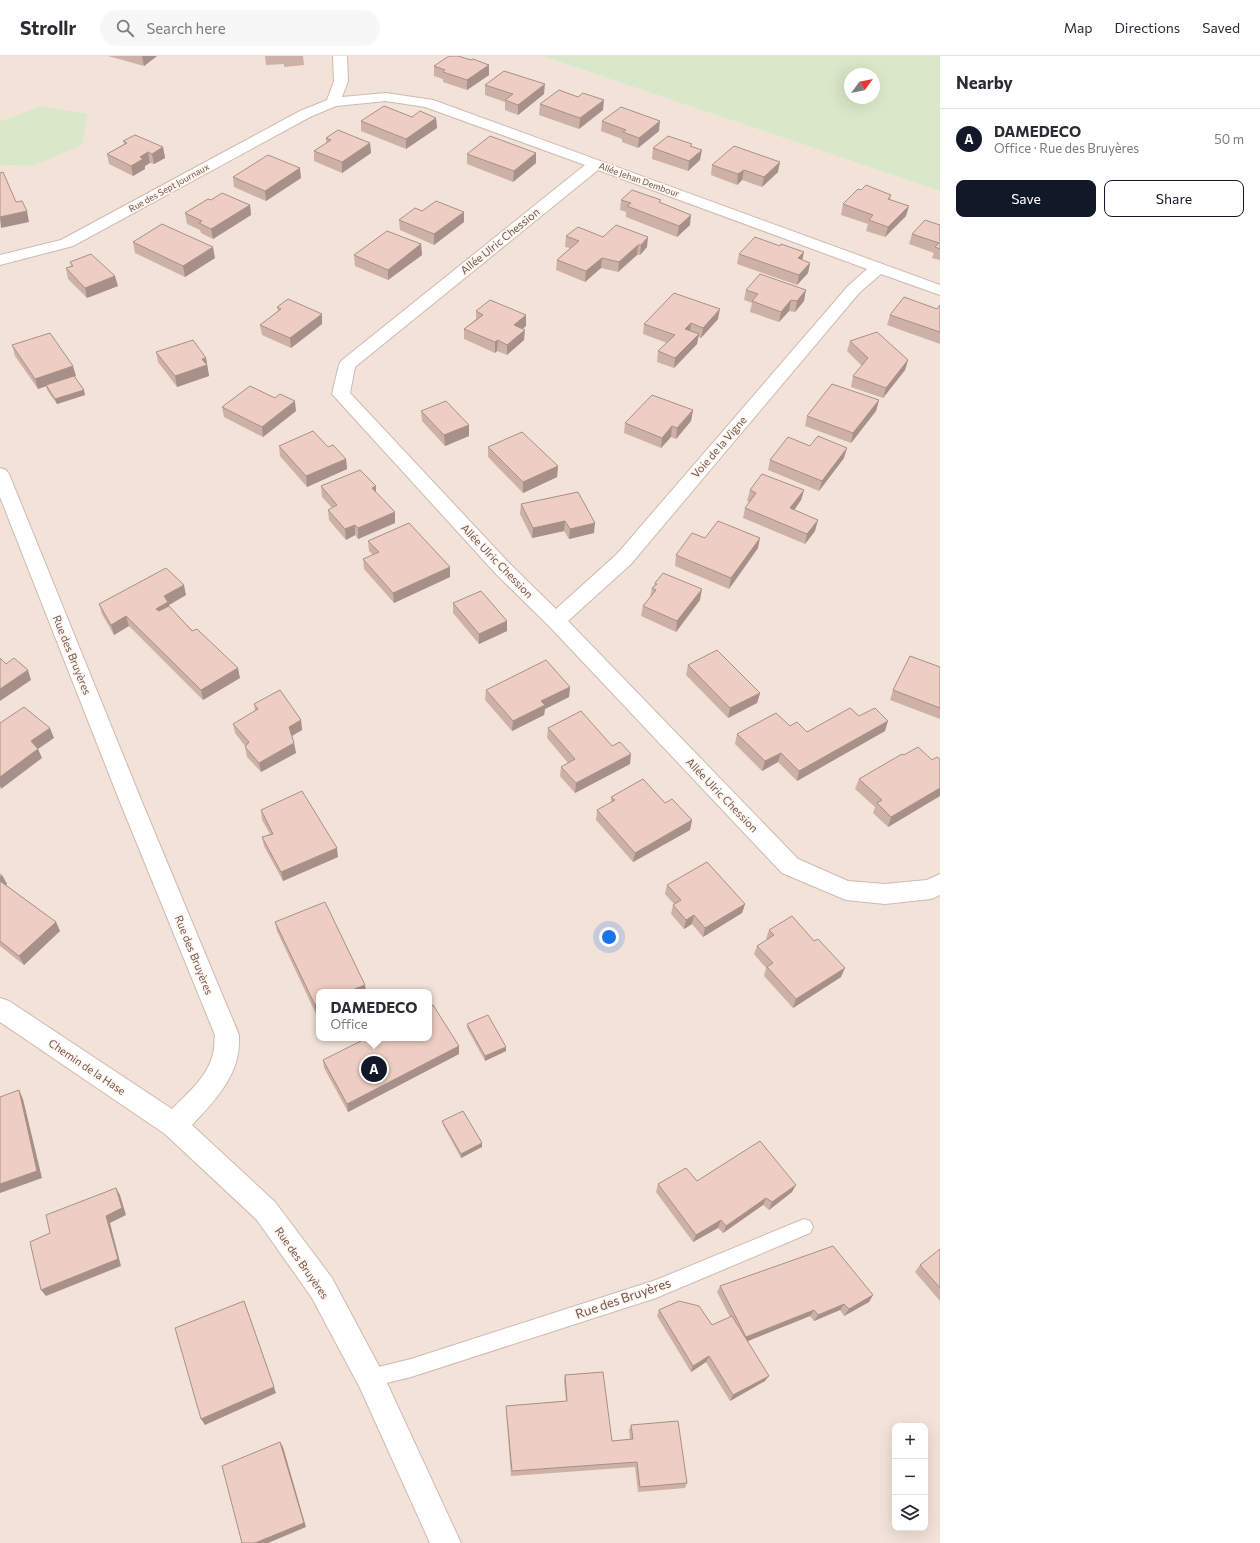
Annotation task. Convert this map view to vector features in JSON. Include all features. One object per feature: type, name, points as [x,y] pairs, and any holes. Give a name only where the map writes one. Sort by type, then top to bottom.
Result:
[{"type":"street","points":[[333,102],[341,81],[340,56]]},
{"type":"street","name":"Allée Jehan Dembour","points":[[333,102],[386,97],[428,103],[940,290]]},
{"type":"street","name":"Rue des Sept Journaux","points":[[0,260],[67,244],[298,117],[333,102]]},
{"type":"street","name":"Allée Ulric Chession","points":[[596,164],[347,365],[341,394],[504,570],[556,621],[790,866],[846,890],[886,894],[932,889],[940,884]]},
{"type":"street","name":"Voie de la Vigne","points":[[556,621],[624,559],[854,289],[878,268]]},
{"type":"street","name":"Rue des Bruyères","points":[[0,474],[131,802],[227,1036],[226,1056],[218,1075],[174,1125],[266,1211],[322,1288],[370,1378],[446,1543]]},
{"type":"street","name":"Chemin de la Hase","points":[[0,1009],[174,1125]]},
{"type":"lane","name":"Rue des Bruyères","points":[[370,1378],[411,1368],[656,1288],[804,1227]]},
{"type":"shaded area","points":[[0,56],[542,56],[940,191],[940,1543],[0,1543],[0,165],[33,166],[88,115],[42,106],[0,121]]},
{"type":"green space","points":[[542,56],[940,56],[940,191]]},
{"type":"green space","points":[[42,106],[88,114],[82,145],[33,166],[0,165],[0,121]]},
{"type":"building","points":[[449,56],[458,56],[471,60],[473,59],[489,65],[467,80],[443,72],[445,70],[434,66]]},
{"type":"building","points":[[504,71],[545,84],[518,105],[505,100],[513,94],[485,85]]},
{"type":"building","points":[[559,90],[578,97],[583,93],[604,100],[580,118],[540,104]]},
{"type":"building","points":[[384,106],[412,117],[420,111],[436,118],[406,139],[361,121]]},
{"type":"building","points":[[621,107],[660,121],[639,138],[623,132],[626,130],[602,121]]},
{"type":"building","points":[[338,130],[370,143],[342,162],[314,151],[331,140],[326,138]]},
{"type":"building","points":[[135,135],[163,147],[152,154],[148,152],[140,157],[143,159],[131,166],[107,154],[127,143],[123,141]]},
{"type":"building","points":[[490,136],[536,153],[514,171],[467,154]]},
{"type":"building","points":[[668,136],[692,144],[690,146],[702,150],[689,161],[653,148]]},
{"type":"building","points":[[734,146],[780,162],[764,177],[744,170],[738,174],[712,165]]},
{"type":"building","points":[[268,155],[300,168],[265,191],[233,177]]},
{"type":"building","points":[[3,172],[16,202],[22,201],[27,211],[0,217],[0,173]]},
{"type":"building","points":[[866,185],[891,195],[888,199],[909,206],[888,227],[869,220],[873,215],[843,204],[858,189],[861,190]]},
{"type":"building","points":[[632,190],[661,200],[659,202],[691,215],[679,226],[627,206],[631,203],[621,200]]},
{"type":"building","points":[[222,193],[250,205],[211,229],[199,223],[202,221],[185,213],[208,199],[211,200]]},
{"type":"building","points":[[436,201],[464,212],[434,234],[399,220],[415,208],[422,211]]},
{"type":"building","points":[[925,220],[940,225],[940,249],[935,247],[939,243],[912,234]]},
{"type":"building","points":[[162,224],[213,247],[183,266],[133,242]]},
{"type":"building","points":[[616,225],[648,237],[641,245],[638,245],[619,262],[602,258],[586,271],[557,260],[579,241],[566,236],[578,227],[603,237]]},
{"type":"building","points":[[387,231],[421,244],[388,270],[354,255]]},
{"type":"building","points":[[755,237],[780,246],[781,244],[804,252],[798,258],[810,263],[799,275],[739,254]]},
{"type":"building","points":[[91,254],[115,276],[85,288],[66,268],[73,266],[70,262]]},
{"type":"building","points":[[760,274],[806,290],[797,301],[791,300],[781,312],[752,301],[758,294],[746,290]]},
{"type":"building","points":[[674,293],[720,309],[703,328],[691,323],[685,329],[699,334],[675,358],[658,351],[675,335],[644,324]]},
{"type":"building","points":[[904,297],[937,309],[940,305],[940,332],[890,315]]},
{"type":"building","points":[[288,299],[322,314],[290,338],[260,325],[281,309],[277,307]]},
{"type":"building","points":[[490,300],[526,315],[514,325],[525,330],[507,345],[498,340],[495,342],[464,329],[483,315],[476,311]]},
{"type":"building","points":[[877,332],[908,360],[886,388],[853,376],[868,358],[850,341]]},
{"type":"building","points":[[50,333],[73,366],[35,379],[12,345]]},
{"type":"building","points":[[193,340],[206,358],[202,359],[207,365],[175,376],[156,352]]},
{"type":"building","points":[[74,376],[84,390],[55,399],[46,385]]},
{"type":"building","points":[[832,384],[879,400],[853,433],[807,416]]},
{"type":"building","points":[[250,386],[275,398],[280,394],[295,401],[262,427],[222,407]]},
{"type":"building","points":[[652,395],[693,410],[677,428],[672,426],[662,438],[625,423]]},
{"type":"building","points":[[446,401],[469,425],[444,435],[421,411]]},
{"type":"building","points":[[313,431],[328,447],[333,445],[346,459],[306,476],[279,446]]},
{"type":"building","points":[[522,432],[558,466],[523,482],[488,447]]},
{"type":"building","points":[[818,436],[847,448],[822,481],[770,460],[788,437],[810,446]]},
{"type":"building","points":[[360,470],[376,486],[372,488],[395,512],[358,528],[355,525],[345,529],[328,510],[337,505],[321,486]]},
{"type":"building","points":[[762,474],[804,490],[790,508],[818,520],[807,534],[745,508],[756,493],[750,490]]},
{"type":"building","points":[[578,492],[595,523],[570,529],[565,521],[533,528],[521,504]]},
{"type":"building","points":[[718,521],[760,538],[731,578],[676,555],[692,533],[705,538]]},
{"type":"building","points":[[409,523],[450,567],[393,593],[363,559],[379,552],[368,541]]},
{"type":"building","points":[[166,568],[184,585],[164,596],[168,602],[156,609],[159,611],[169,606],[192,631],[197,629],[238,668],[201,690],[126,616],[111,625],[99,604]]},
{"type":"building","points":[[663,573],[702,589],[677,621],[643,606],[656,590],[652,588],[657,584],[655,583]]},
{"type":"building","points":[[481,591],[507,621],[479,634],[453,603]]},
{"type":"building","points":[[717,650],[760,693],[730,708],[688,665]]},
{"type":"building","points":[[910,656],[940,667],[940,708],[893,690]]},
{"type":"building","points":[[0,658],[6,664],[14,658],[28,670],[0,689]]},
{"type":"building","points":[[546,660],[570,687],[541,701],[545,705],[513,721],[486,690]]},
{"type":"building","points":[[280,690],[301,720],[289,727],[294,743],[259,763],[245,747],[249,742],[233,724],[258,709],[254,704]]},
{"type":"building","points":[[24,707],[50,728],[31,741],[38,749],[0,777],[0,723]]},
{"type":"building","points":[[850,708],[859,716],[875,708],[888,721],[799,771],[781,753],[765,761],[737,734],[776,713],[790,726],[797,722],[807,732]]},
{"type":"building","points":[[581,711],[612,746],[620,742],[631,754],[576,783],[561,767],[575,759],[548,728]]},
{"type":"building","points":[[918,747],[932,760],[937,757],[940,759],[940,788],[891,817],[877,803],[882,800],[859,779],[902,754],[904,755]]},
{"type":"building","points":[[643,779],[665,803],[672,799],[692,820],[635,853],[597,810],[615,800],[611,797]]},
{"type":"building","points":[[302,791],[337,848],[281,872],[262,837],[273,834],[261,810]]},
{"type":"building","points":[[707,862],[745,904],[705,928],[694,915],[686,920],[673,905],[681,900],[667,885]]},
{"type":"building","points":[[0,881],[56,922],[19,956],[0,941]]},
{"type":"building","points":[[325,902],[365,985],[355,989],[316,989],[315,1005],[275,922]]},
{"type":"building","points":[[792,916],[814,941],[818,939],[845,968],[796,999],[767,967],[773,963],[757,946],[774,935],[769,930]]},
{"type":"building","points":[[432,1006],[459,1046],[347,1104],[323,1060],[361,1041],[432,1041]]},
{"type":"building","points":[[488,1015],[506,1047],[485,1056],[467,1024]]},
{"type":"building","points":[[19,1090],[37,1171],[0,1184],[0,1097]]},
{"type":"building","points":[[463,1111],[482,1143],[461,1154],[442,1121]]},
{"type":"building","points":[[760,1141],[796,1185],[772,1202],[766,1198],[726,1226],[721,1220],[696,1235],[658,1184],[686,1168],[697,1181]]},
{"type":"building","points":[[116,1188],[122,1208],[106,1216],[118,1259],[41,1290],[30,1242],[50,1233],[46,1215]]},
{"type":"building","points":[[833,1246],[873,1295],[849,1309],[844,1304],[818,1315],[814,1310],[746,1337],[720,1286]]},
{"type":"building","points":[[940,1249],[940,1288],[920,1265]]},
{"type":"building","points":[[244,1301],[274,1387],[201,1419],[175,1328]]},
{"type":"building","points":[[679,1301],[699,1306],[712,1325],[732,1316],[769,1376],[733,1395],[709,1356],[693,1366],[659,1310]]},
{"type":"building","points":[[603,1372],[612,1441],[633,1439],[631,1425],[678,1421],[687,1483],[640,1487],[637,1462],[512,1471],[506,1406],[567,1401],[565,1375]]},
{"type":"building","points":[[280,1442],[304,1523],[255,1543],[242,1543],[222,1466]]},
{"type":"place","name":"DAMEDECO","points":[[374,1069]]}]
